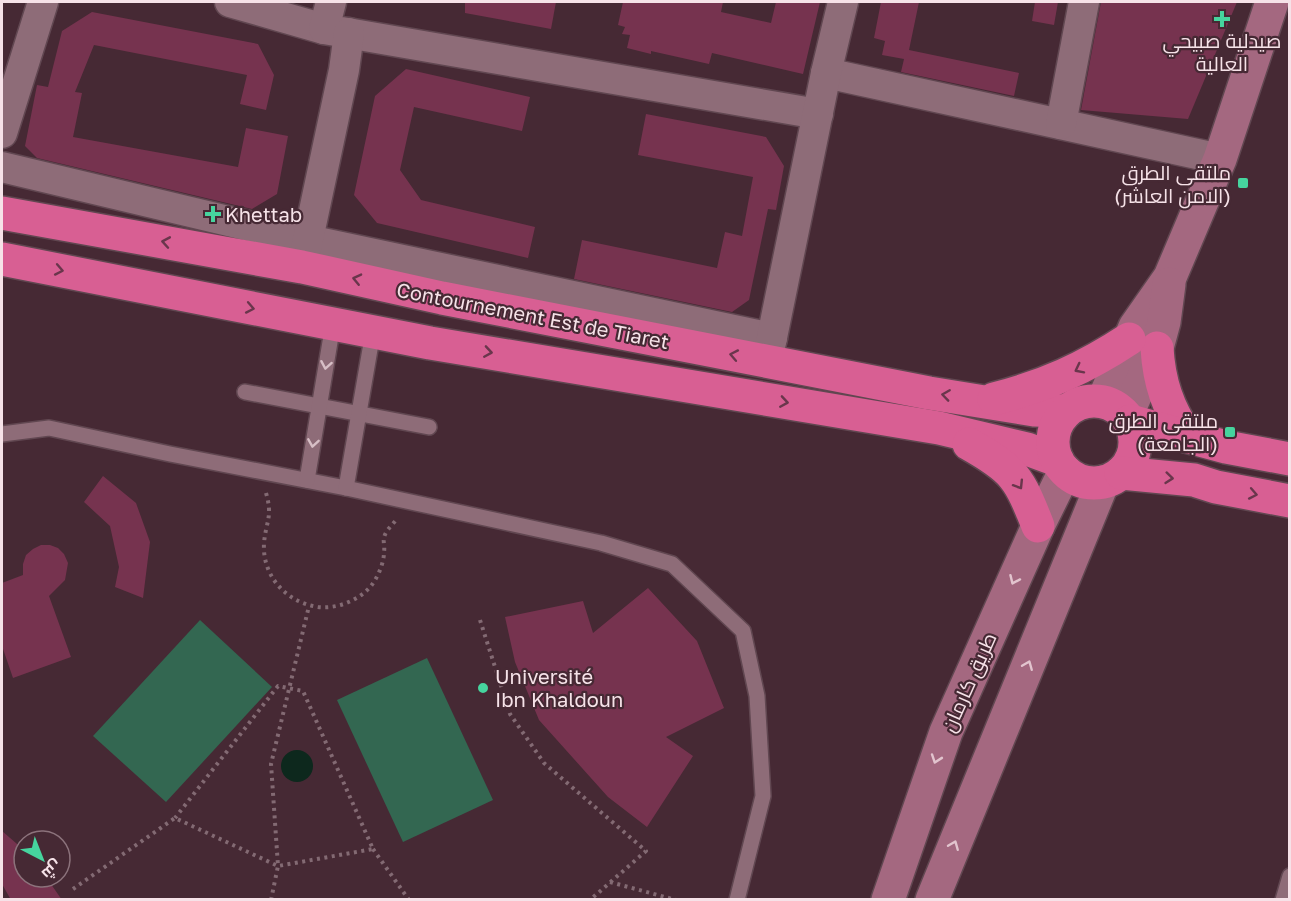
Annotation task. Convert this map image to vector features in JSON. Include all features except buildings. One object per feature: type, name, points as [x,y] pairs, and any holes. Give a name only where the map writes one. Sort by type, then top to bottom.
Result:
[{"type":"highway","name":"Contournement Est de Tiaret","points":[[2,213],[305,253],[442,298],[769,350],[929,393],[1034,410],[1066,411]]},
{"type":"highway","name":"Contournement Est de Tiaret","points":[[2,259],[373,332],[939,428],[1027,449],[1061,466]]},
{"type":"highway","points":[[988,401],[1037,387],[1143,344],[1160,377],[1168,404],[1187,436]]},
{"type":"highway","points":[[1290,459],[1226,447],[1083,402],[1066,411],[1053,434],[1053,448],[1061,466],[1076,479],[1090,483],[1112,477],[1194,480],[1216,487],[1290,501]]},
{"type":"highway","points":[[1112,477],[1130,461],[1135,448],[1135,434],[1119,413]]},
{"type":"highway","points":[[939,428],[998,460],[1008,469],[1025,495],[1038,526]]},
{"type":"street","points":[[2,133],[43,2]]},
{"type":"street","points":[[230,2],[818,114]]},
{"type":"street","points":[[769,350],[826,73],[843,2]]},
{"type":"street","points":[[1061,124],[1084,2]]},
{"type":"street","points":[[1119,413],[1143,344],[1164,322],[1170,277],[1220,159],[1272,2]]},
{"type":"street","points":[[2,167],[305,253],[344,70],[335,21]]},
{"type":"street","points":[[826,73],[1220,159]]},
{"type":"street","name":"طريق كارمان","points":[[888,900],[946,732],[1038,526],[1061,466]]},
{"type":"street","points":[[932,900],[1112,477]]},
{"type":"lane","points":[[307,480],[333,324]]},
{"type":"lane","points":[[346,488],[373,332]]},
{"type":"lane","points":[[245,393],[429,427]]},
{"type":"lane","points":[[2,434],[49,428],[346,488],[601,543],[672,564],[743,631],[757,696],[763,796],[736,900]]},
{"type":"lane","points":[[1283,900],[1290,876]]},
{"type":"path","points":[[251,470],[264,488],[271,508],[264,540],[265,558],[270,574],[280,588],[293,599],[309,606],[326,608],[343,605],[358,597],[371,585],[380,570],[385,554],[384,537],[399,516],[417,503]]},
{"type":"path","points":[[272,900],[278,866],[271,764],[309,606]]},
{"type":"path","points":[[480,620],[510,714],[544,763],[646,851],[590,900]]},
{"type":"path","points":[[73,889],[175,818],[278,686],[303,691],[373,849],[409,900]]},
{"type":"path","points":[[175,818],[278,866],[373,849]]},
{"type":"path","points":[[610,882],[676,900]]},
{"type":"green space","points":[[200,620],[272,687],[166,802],[93,736]]},
{"type":"green space","points":[[427,658],[493,800],[403,842],[337,700]]},
{"type":"shaded area","points":[[297,750],[308,755],[313,766],[308,777],[297,782],[286,777],[281,766],[286,755]]},
{"type":"place","name":"صيدلية صبيحي العالية","points":[[1222,19]]},
{"type":"place","name":"ملتقى الطرق (الامن العاشر)","points":[[1243,183]]},
{"type":"place","name":"Khettab","points":[[213,214]]},
{"type":"place","name":"ملتقى الطرق (الجامعة)","points":[[1230,432]]},
{"type":"place","name":"Université Ibn Khaldoun","points":[[483,688]]}]
